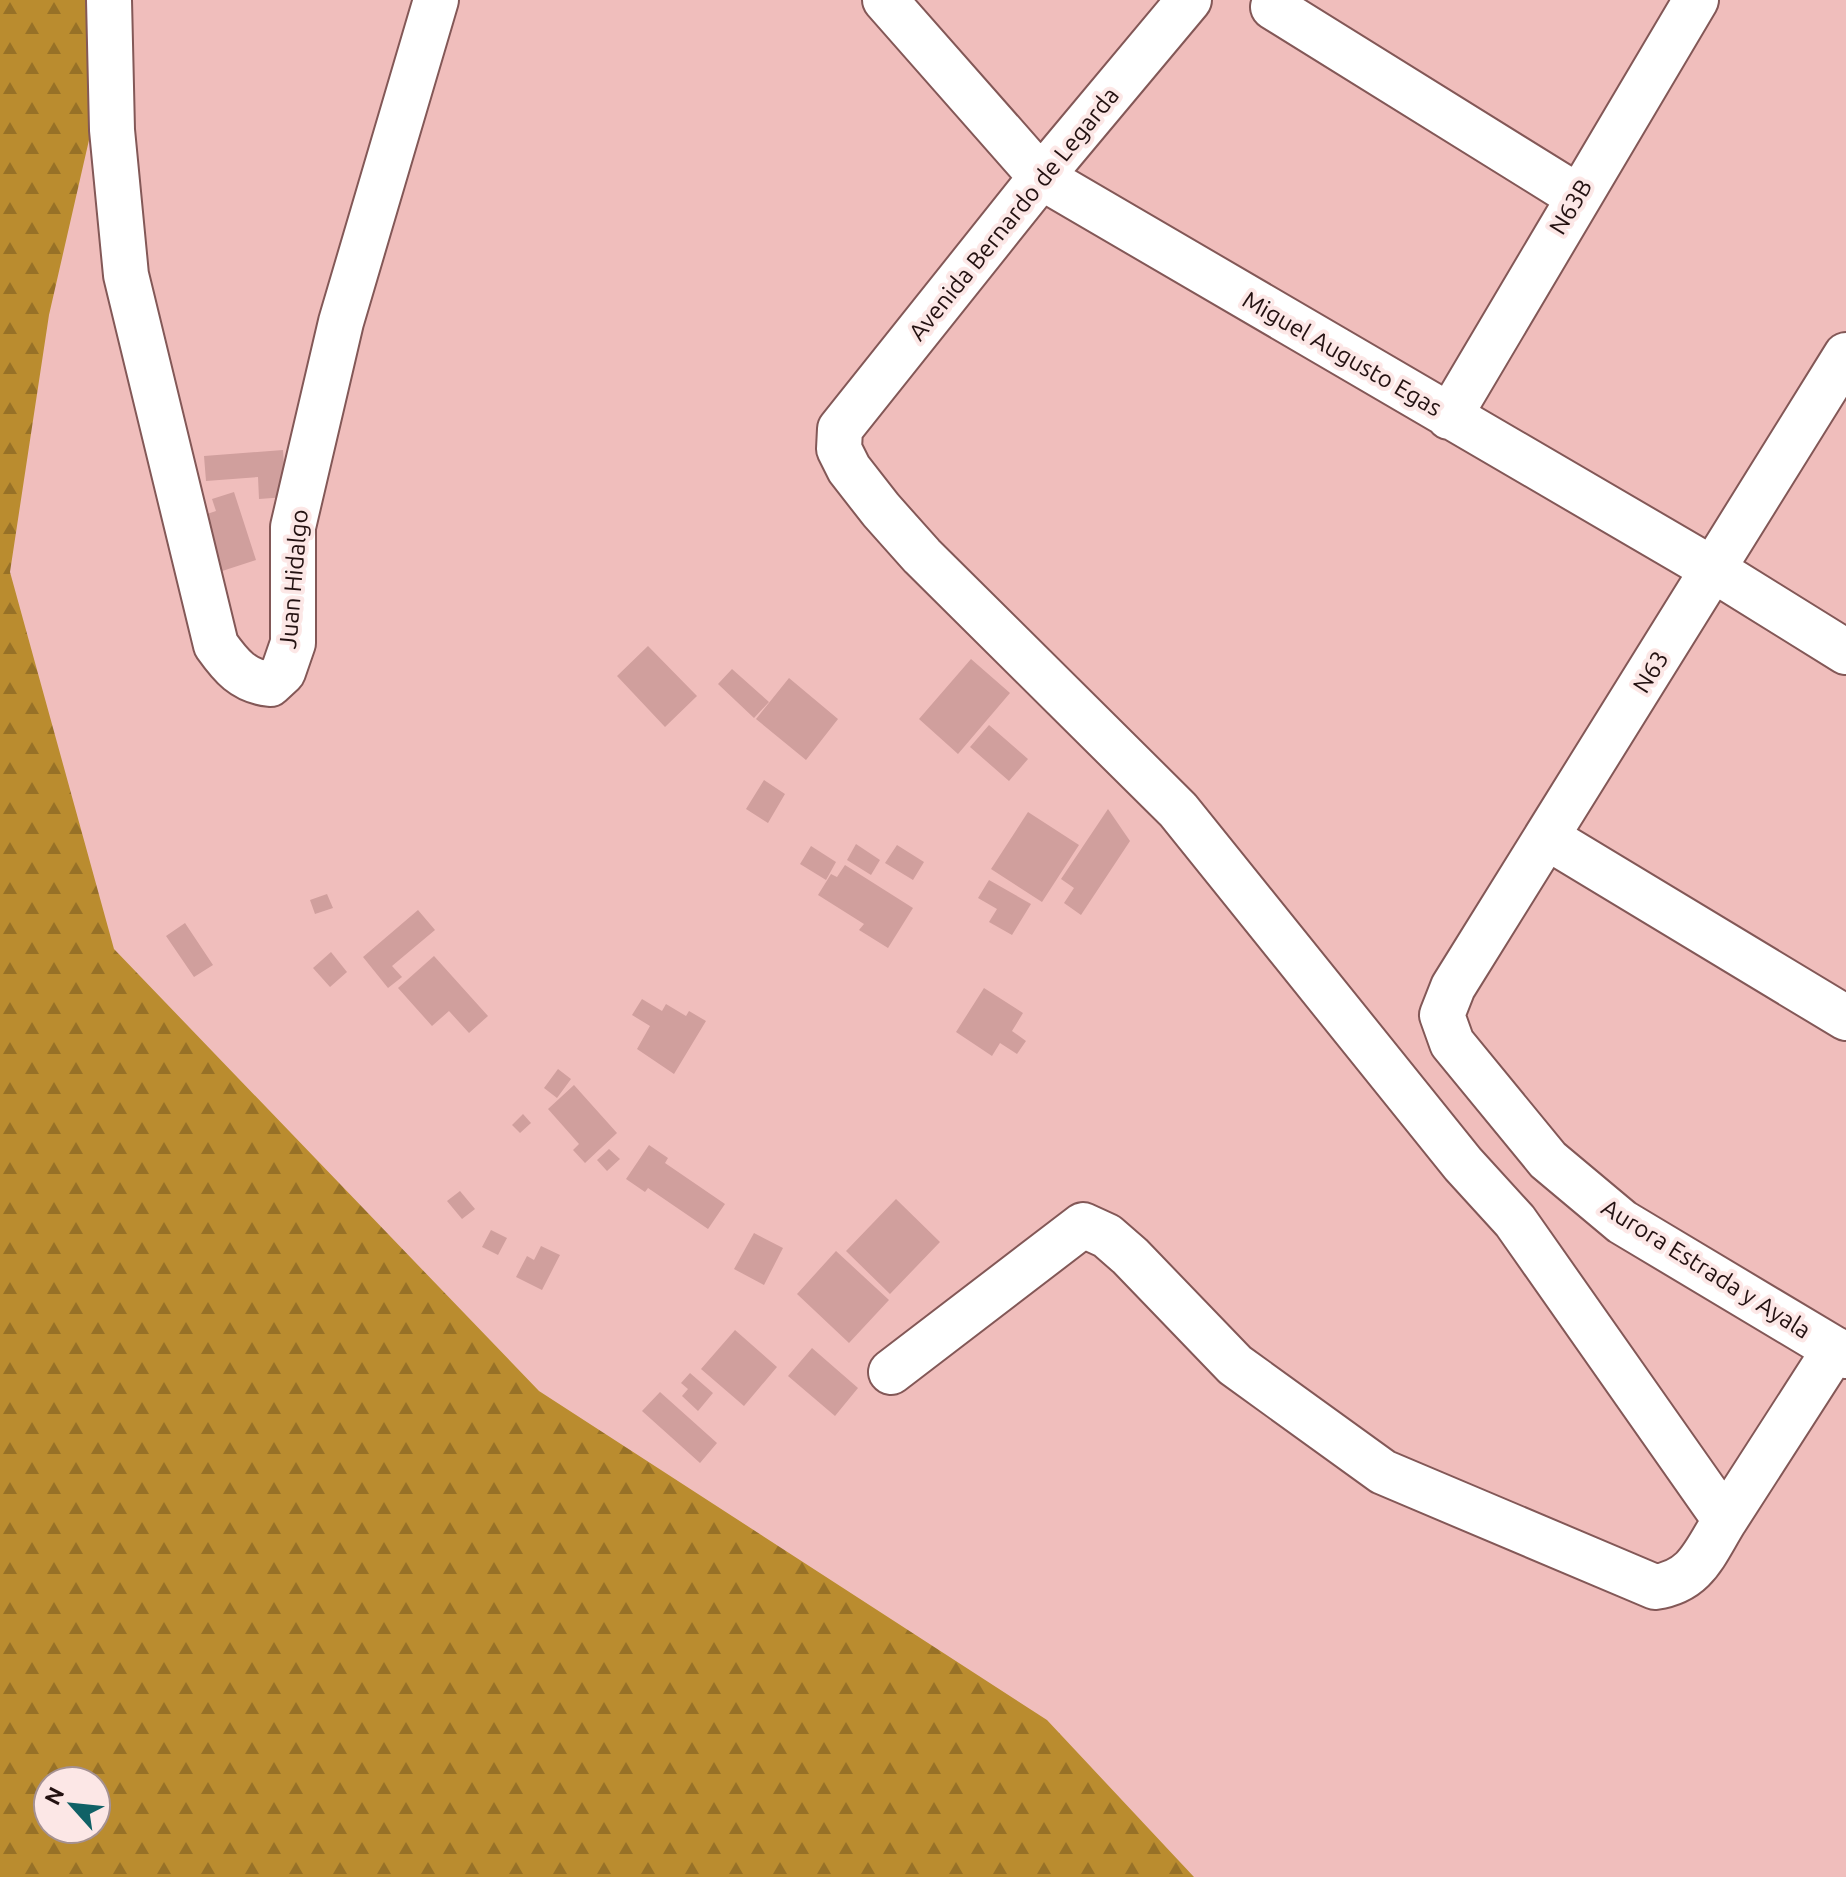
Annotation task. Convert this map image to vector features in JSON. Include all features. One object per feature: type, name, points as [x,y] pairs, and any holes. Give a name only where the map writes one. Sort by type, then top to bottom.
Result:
[{"type":"street","name":"Juan Hidalgo","points":[[109,0],[112,130],[126,275],[216,645],[232,669],[255,682],[270,684],[283,672],[293,643],[293,527],[341,322],[436,0]]},
{"type":"street","name":"Miguel Augusto Egas","points":[[885,0],[1041,177],[1714,570],[1846,652]]},
{"type":"street","name":"Avenida Bernardo de Legarda","points":[[1189,0],[1041,177],[840,429],[839,449],[849,469],[922,556],[1178,810],[1463,1164],[1499,1201],[1725,1520]]},
{"type":"street","name":"N63B","points":[[1449,417],[1577,196],[1696,0]]},
{"type":"street","points":[[1273,7],[1577,196]]},
{"type":"street","name":"N63","points":[[1453,987],[1846,355]]},
{"type":"street","points":[[1548,838],[1846,1018]]},
{"type":"street","name":"Aurora Estrada y Ayala","points":[[1453,987],[1442,1015],[1452,1043],[1548,1160],[1622,1222],[1840,1353]]},
{"type":"street","points":[[891,1372],[1083,1225],[1107,1236],[1130,1256],[1235,1365],[1383,1472],[1655,1587],[1677,1583],[1694,1570],[1840,1353]]},
{"type":"green space","points":[[0,0],[121,0],[49,315],[10,572],[114,949],[539,1391],[1047,1720],[1194,1877],[0,1877]]},
{"type":"building","points":[[283,450],[286,497],[259,499],[258,477],[206,481],[204,456]]},
{"type":"building","points":[[234,492],[256,560],[213,574],[195,518],[216,511],[212,499]]},
{"type":"building","points":[[648,646],[697,696],[665,727],[617,676]]},
{"type":"building","points":[[971,659],[1010,693],[958,754],[919,719]]},
{"type":"building","points":[[732,669],[769,702],[754,718],[718,684]]},
{"type":"building","points":[[789,678],[838,719],[806,760],[756,719]]},
{"type":"building","points":[[989,725],[1028,759],[1009,781],[970,747]]},
{"type":"building","points":[[764,780],[785,794],[768,823],[746,809]]},
{"type":"building","points":[[1108,809],[1130,841],[1081,915],[1064,903],[1074,888],[1061,879]]},
{"type":"building","points":[[1028,812],[1079,845],[1042,902],[991,869]]},
{"type":"building","points":[[856,844],[880,860],[871,875],[847,860]]},
{"type":"building","points":[[897,845],[924,862],[913,880],[885,863]]},
{"type":"building","points":[[811,846],[836,862],[826,880],[800,864]]},
{"type":"building","points":[[845,865],[913,908],[888,948],[859,930],[864,924],[818,895],[831,874],[837,877]]},
{"type":"building","points":[[989,880],[1031,904],[1012,935],[989,922],[997,909],[978,898]]},
{"type":"building","points":[[327,894],[333,908],[315,914],[310,900]]},
{"type":"building","points":[[418,910],[435,930],[392,966],[402,977],[388,988],[363,957]]},
{"type":"building","points":[[185,923],[213,965],[194,977],[166,936]]},
{"type":"building","points":[[331,952],[347,972],[330,987],[313,968]]},
{"type":"building","points":[[434,956],[488,1016],[469,1033],[449,1011],[432,1026],[398,988]]},
{"type":"building","points":[[984,988],[1023,1013],[1012,1031],[1026,1041],[1017,1054],[1000,1043],[992,1056],[956,1032]]},
{"type":"building","points":[[642,999],[662,1011],[666,1004],[686,1016],[689,1011],[706,1021],[674,1074],[637,1049],[650,1026],[632,1015]]},
{"type":"building","points":[[558,1069],[571,1079],[557,1098],[544,1088]]},
{"type":"building","points":[[574,1085],[617,1133],[585,1163],[573,1150],[579,1144],[548,1109]]},
{"type":"building","points":[[523,1114],[531,1123],[520,1133],[512,1125]]},
{"type":"building","points":[[649,1145],[668,1158],[665,1163],[725,1204],[708,1229],[648,1188],[645,1192],[626,1179]]},
{"type":"building","points":[[609,1149],[620,1159],[607,1171],[597,1160]]},
{"type":"building","points":[[460,1191],[475,1209],[462,1219],[447,1201]]},
{"type":"building","points":[[896,1199],[940,1242],[890,1294],[846,1251]]},
{"type":"building","points":[[491,1230],[507,1238],[498,1255],[482,1247]]},
{"type":"building","points":[[754,1233],[783,1248],[764,1285],[734,1269]]},
{"type":"building","points":[[541,1246],[560,1255],[542,1290],[516,1277],[527,1256],[534,1260]]},
{"type":"building","points":[[836,1251],[889,1300],[849,1343],[797,1294]]},
{"type":"building","points":[[735,1330],[777,1367],[744,1406],[701,1369]]},
{"type":"building","points":[[812,1348],[858,1388],[835,1416],[788,1376]]},
{"type":"building","points":[[690,1373],[713,1393],[698,1411],[682,1396],[688,1389],[681,1383]]},
{"type":"building","points":[[660,1392],[717,1443],[700,1463],[642,1411]]}]
